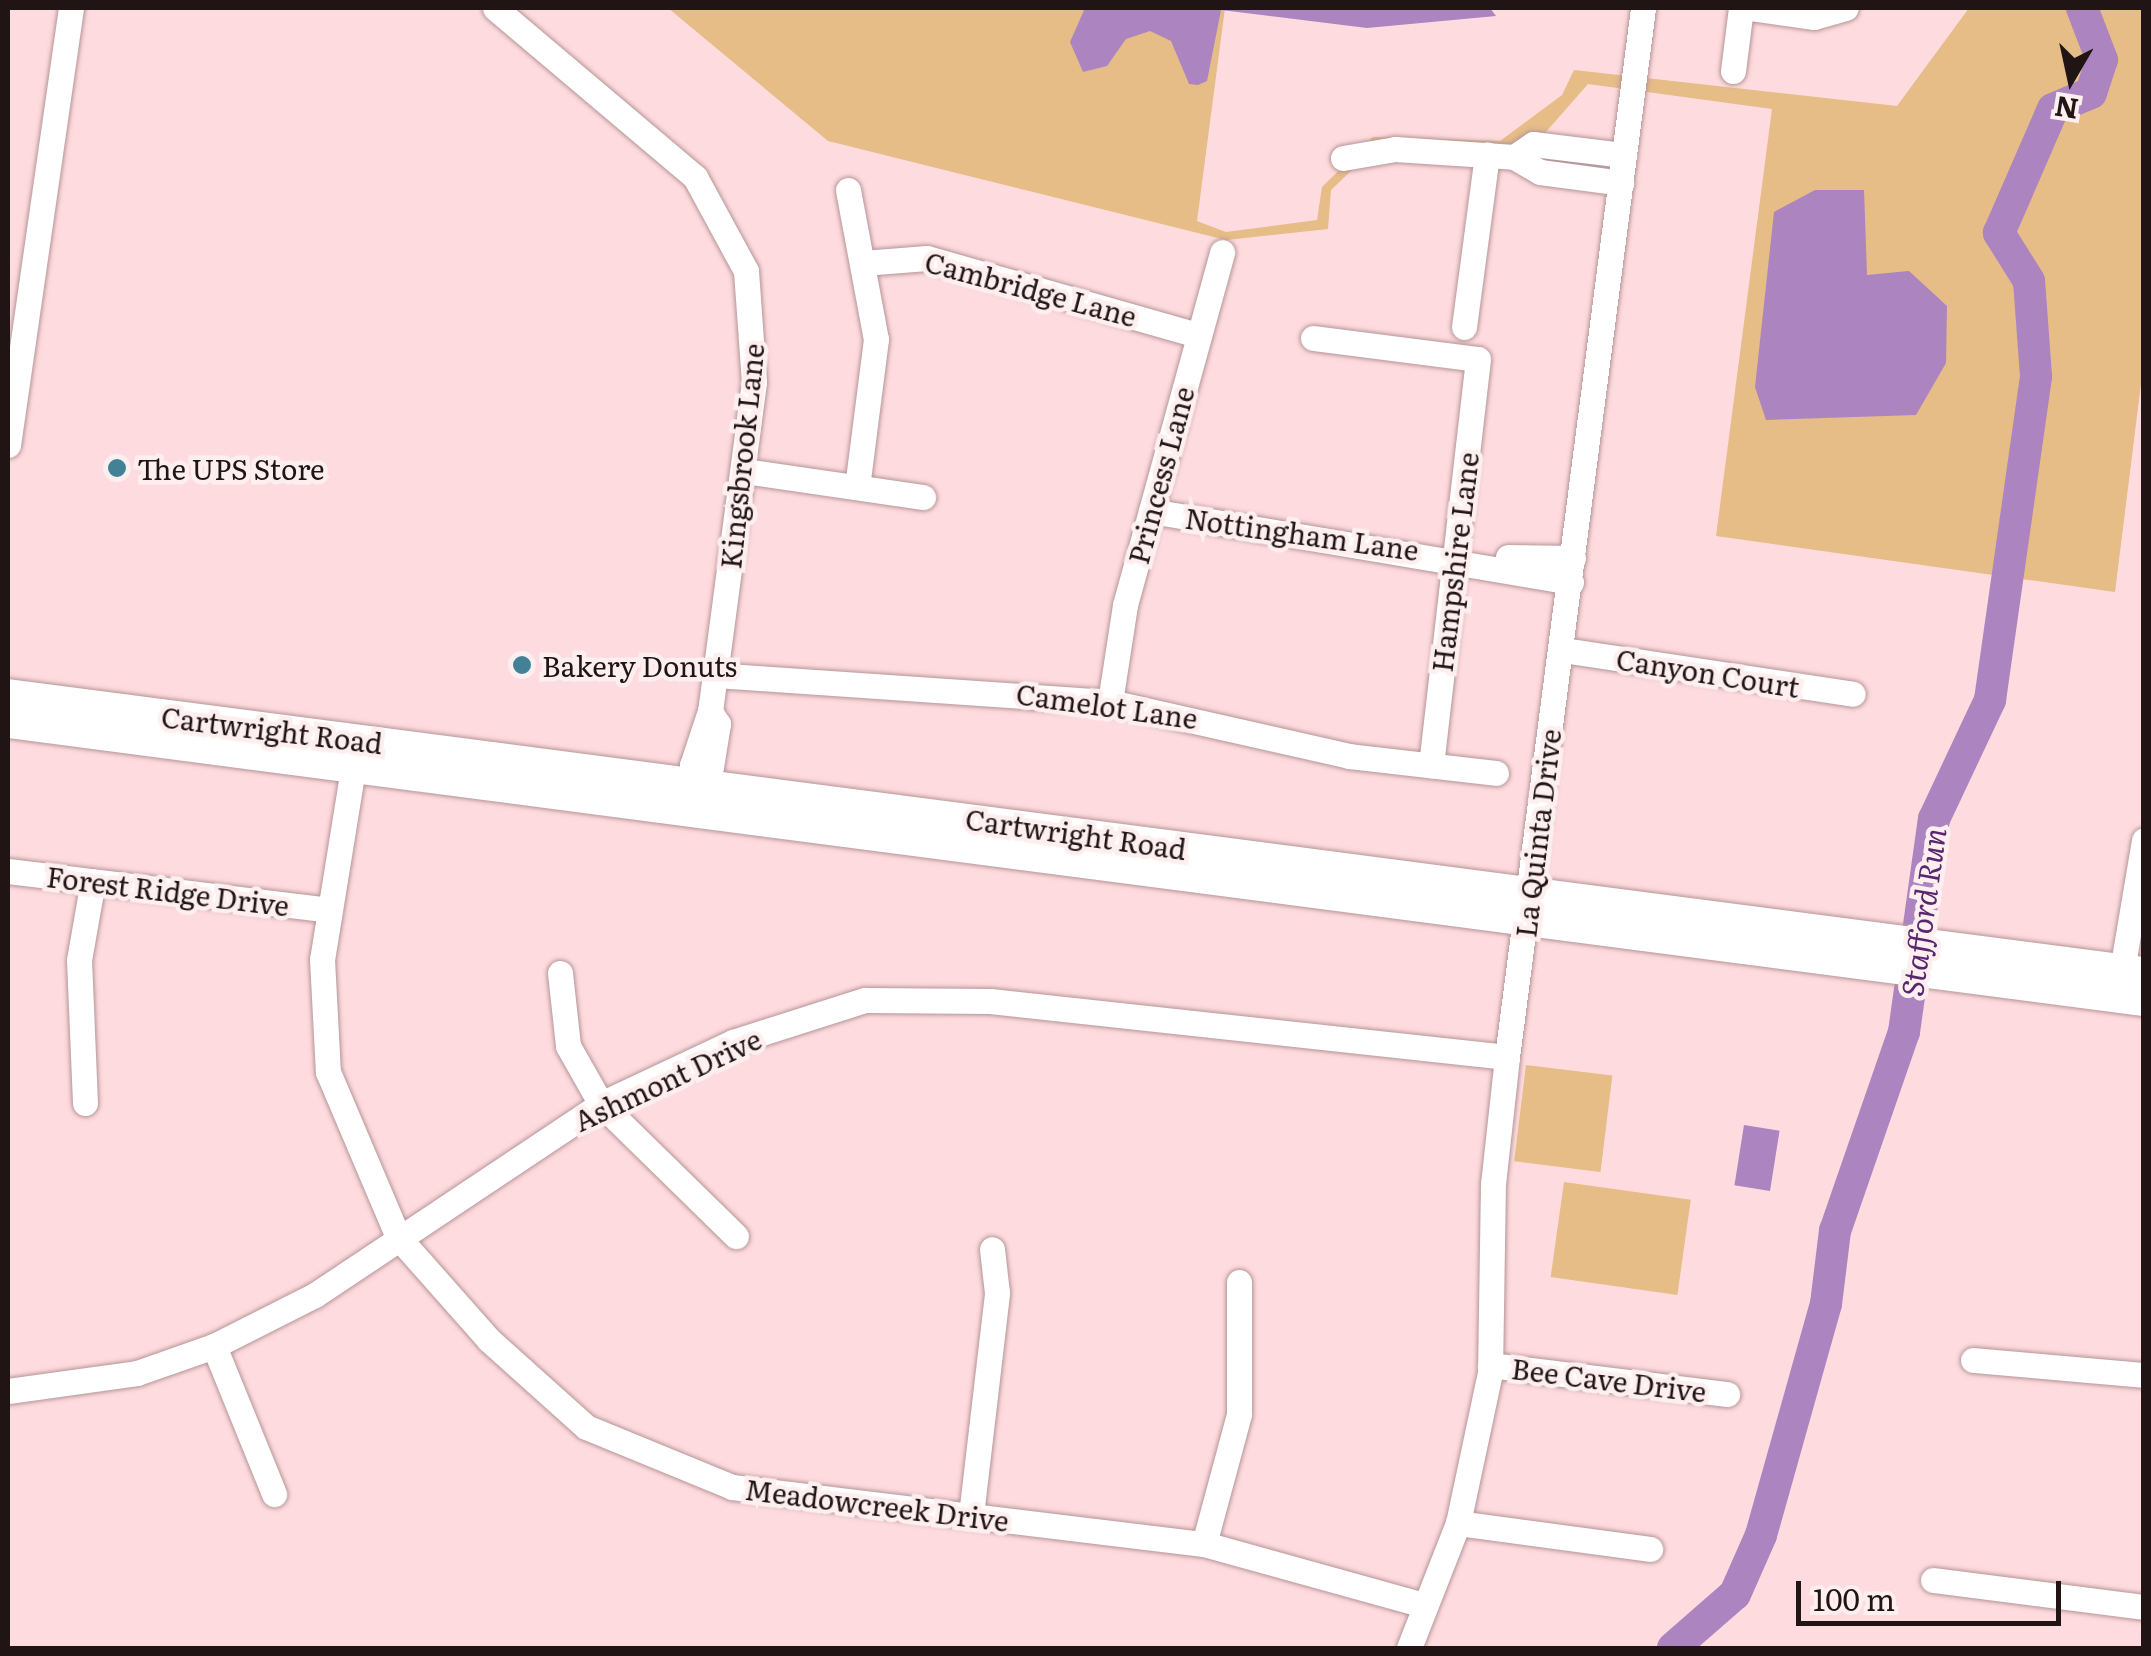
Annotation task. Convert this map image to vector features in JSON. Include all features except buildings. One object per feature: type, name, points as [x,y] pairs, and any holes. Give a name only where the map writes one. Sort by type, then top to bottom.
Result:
[{"type":"main road","name":"Cartwright Road","points":[[8,694],[698,780],[1528,910]]},
{"type":"main road","name":"Cartwright Road","points":[[8,724],[354,771],[2132,985]]},
{"type":"street","points":[[8,445],[71,8]]},
{"type":"street","name":"Kingsbrook Lane","points":[[495,8],[718,207],[746,272],[756,344],[744,471],[710,711],[692,765],[698,780],[694,811]]},
{"type":"street","name":"La Quinta Drive","points":[[1409,1648],[1420,1604],[1458,1523],[1490,1365],[1507,1057],[1563,650],[1643,8]]},
{"type":"street","points":[[1733,71],[1741,8]]},
{"type":"street","points":[[1751,8],[1814,17],[1846,8]]},
{"type":"street","points":[[1514,157],[1533,144],[1624,155]]},
{"type":"street","points":[[1343,158],[1395,149],[1514,157],[1540,172],[1620,183]]},
{"type":"street","points":[[1464,326],[1487,155]]},
{"type":"street","points":[[848,190],[876,339],[856,487]]},
{"type":"street","name":"Princess Lane","points":[[1110,702],[1151,511],[1222,252]]},
{"type":"street","name":"Cambridge Lane","points":[[863,263],[927,258],[1198,335]]},
{"type":"street","name":"Hampshire Lane","points":[[1313,338],[1478,359],[1431,766]]},
{"type":"street","points":[[744,471],[923,497]]},
{"type":"street","name":"Nottingham Lane","points":[[1151,511],[1572,570]]},
{"type":"street","name":"Canyon Court","points":[[1563,650],[1853,694]]},
{"type":"street","name":"Camelot Lane","points":[[714,675],[1110,702],[1431,766],[1496,773]]},
{"type":"street","name":"Meadowcreek Drive","points":[[358,740],[328,910],[328,1072],[398,1237],[489,1340],[586,1427],[654,1462],[732,1487],[1204,1544],[1420,1604]]},
{"type":"street","points":[[2132,985],[2144,840]]},
{"type":"street","name":"Forest Ridge Drive","points":[[8,871],[328,910]]},
{"type":"street","points":[[86,1104],[79,960],[94,881]]},
{"type":"street","points":[[560,973],[568,1046],[600,1104],[736,1236]]},
{"type":"street","name":"Ashmont Drive","points":[[8,1392],[137,1373],[214,1346],[315,1295],[600,1104],[734,1042],[865,1000],[990,1001],[1507,1057]]},
{"type":"street","points":[[971,1515],[997,1293],[992,1250]]},
{"type":"street","points":[[1204,1544],[1239,1414],[1240,1282]]},
{"type":"street","points":[[214,1346],[274,1494]]},
{"type":"street","points":[[1973,1360],[2144,1375]]},
{"type":"street","name":"Bee Cave Drive","points":[[1490,1365],[1727,1394]]},
{"type":"street","points":[[1458,1523],[1650,1549]]},
{"type":"street","points":[[1933,1580],[2144,1608]]},
{"type":"shaded area","points":[[668,8],[1225,8],[1197,221],[1226,232],[1317,220],[1322,187],[1373,137],[1500,141],[1562,95],[1574,70],[1897,106],[1969,8],[2143,8],[2144,360],[2115,592],[1716,536],[1772,109],[1588,84],[1545,133],[1509,149],[1376,147],[1331,190],[1328,229],[1226,240],[828,141]]},
{"type":"shaded area","points":[[1085,8],[1490,8],[1496,16],[1367,28],[1221,10],[1207,81],[1198,85],[1189,84],[1171,41],[1150,31],[1126,39],[1107,66],[1083,72],[1070,42]]},
{"type":"shaded area","points":[[1815,190],[1864,190],[1867,275],[1909,271],[1947,306],[1946,363],[1916,415],[1766,420],[1755,387],[1774,212]]},
{"type":"shaded area","points":[[1526,1065],[1612,1076],[1601,1172],[1514,1161]]},
{"type":"shaded area","points":[[1744,1125],[1780,1131],[1770,1191],[1734,1185]]},
{"type":"shaded area","points":[[1564,1182],[1691,1200],[1677,1295],[1551,1277]]},
{"type":"waterway","name":"Stafford Run","points":[[1673,1648],[1735,1594],[1761,1535],[1826,1304],[1835,1231],[1904,1032],[1934,819],[1990,700],[2036,376],[2029,281],[1999,233],[2053,109],[2091,93],[2102,60],[2082,8]]},
{"type":"place","name":"The UPS Store","points":[[117,468]]},
{"type":"place","name":"Bakery Donuts","points":[[522,665]]}]
